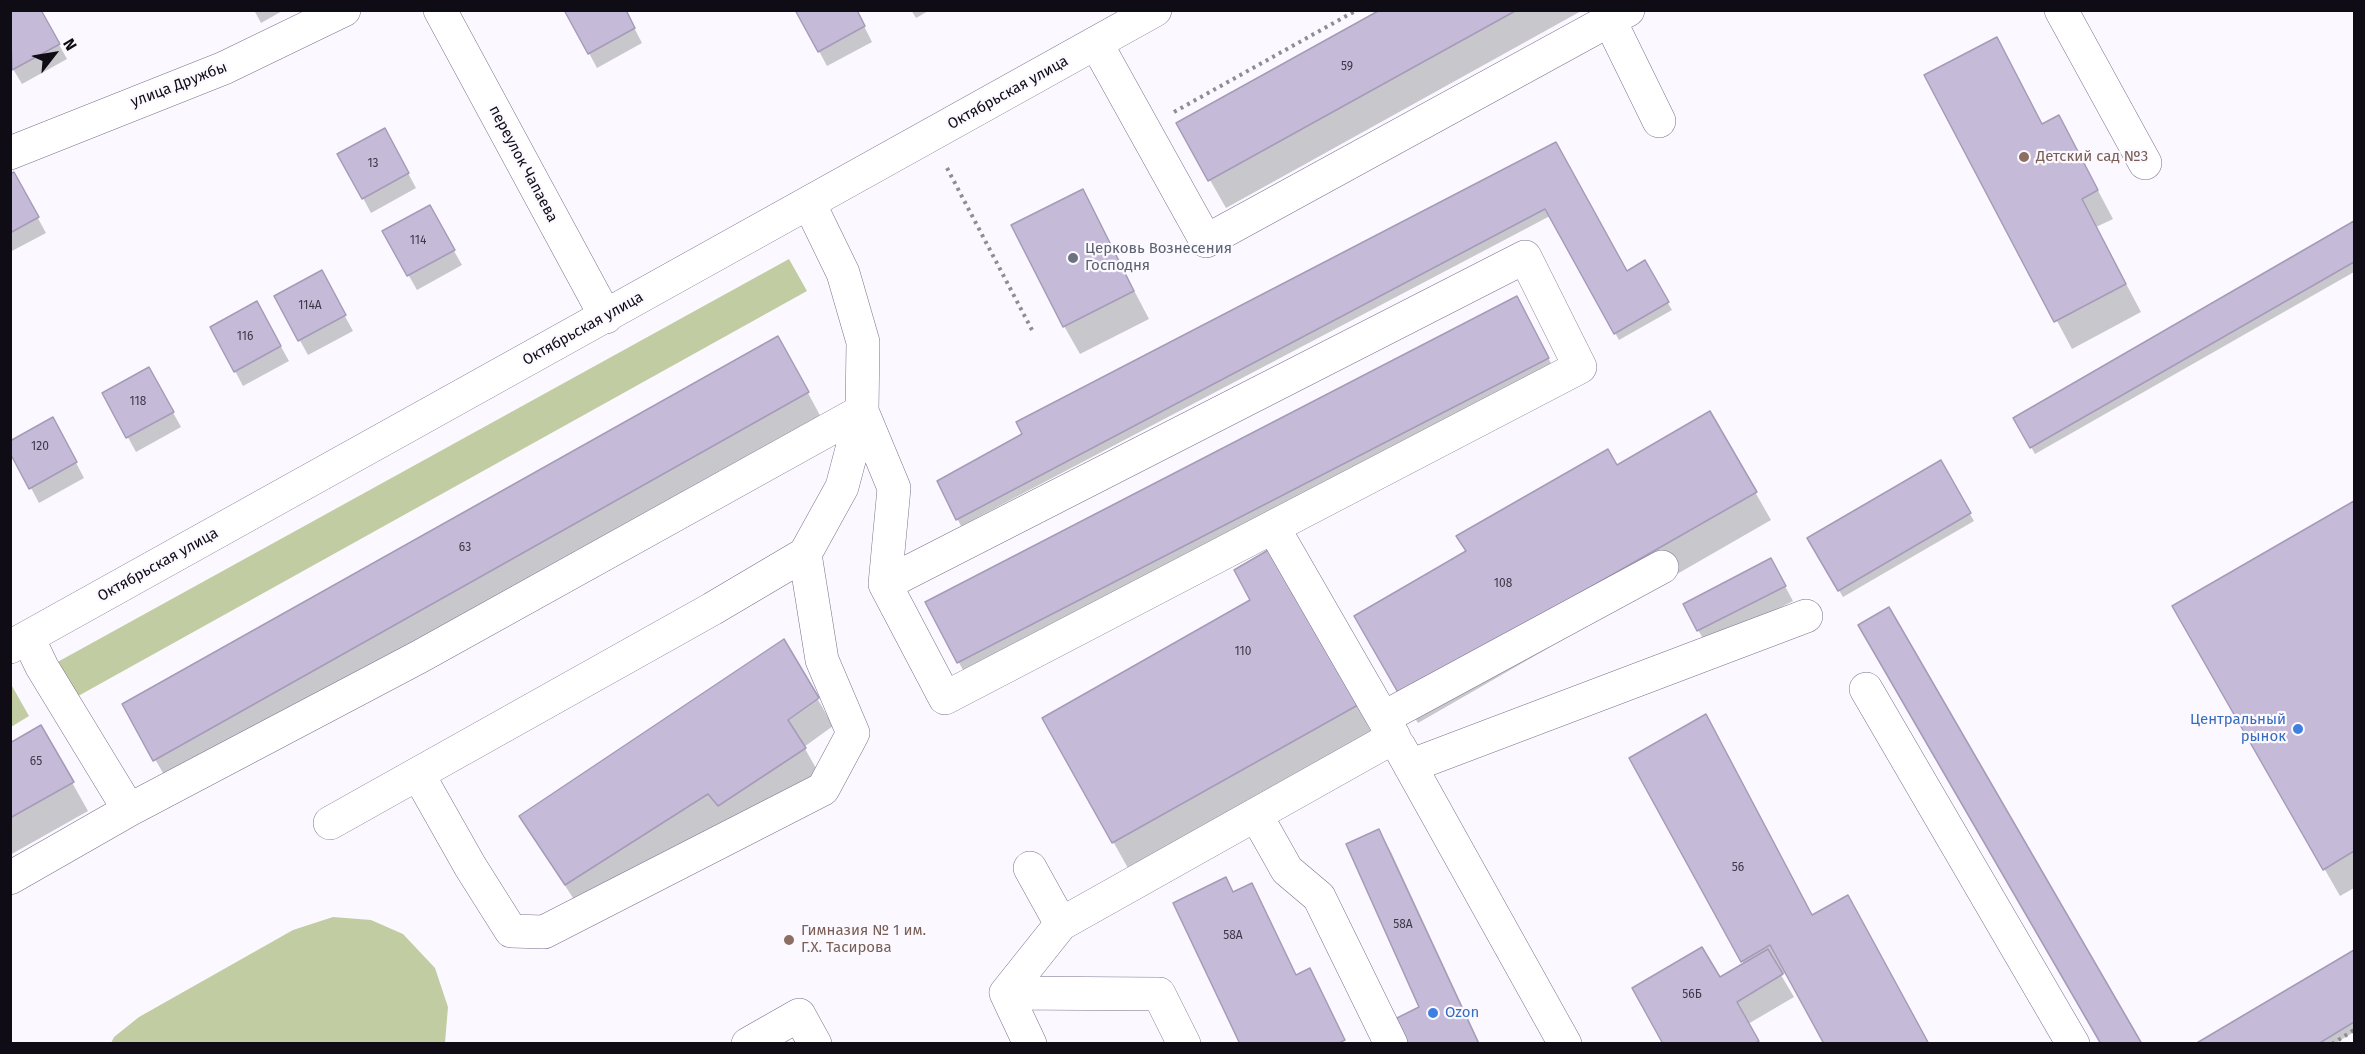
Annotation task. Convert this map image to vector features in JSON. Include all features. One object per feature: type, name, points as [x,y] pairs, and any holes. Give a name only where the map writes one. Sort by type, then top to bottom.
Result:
[{"type":"street","name":"улица Дружбы","points":[[10,153],[224,68],[344,10]]},
{"type":"street","name":"переулок Чапаева","points":[[440,10],[606,317]]},
{"type":"street","name":"Октябрьская улица","points":[[19,643],[1155,10]]},
{"type":"street","points":[[2061,10],[2145,163]]},
{"type":"street","points":[[1096,43],[1206,241],[1619,16],[1659,121]]},
{"type":"street","points":[[330,823],[712,609],[805,554],[842,487],[862,411],[863,342],[843,273],[809,203]]},
{"type":"street","points":[[862,411],[894,488],[885,584],[945,698],[1580,367],[1525,257],[885,584]]},
{"type":"street","points":[[10,878],[129,810],[420,657],[862,411]]},
{"type":"street","points":[[1273,527],[1410,766],[1564,1044]]},
{"type":"street","points":[[418,774],[470,866],[511,931],[544,932],[823,789],[853,734],[822,660],[805,554]]},
{"type":"street","points":[[1006,993],[1061,924],[1256,815],[1388,727],[1662,567]]},
{"type":"street","points":[[1410,766],[1806,616]]},
{"type":"street","points":[[19,643],[42,668],[129,810]]},
{"type":"street","points":[[1866,688],[2073,1044]]},
{"type":"street","points":[[1256,815],[1287,870],[1319,897],[1391,1044]]},
{"type":"street","points":[[1030,868],[1061,924]]},
{"type":"street","points":[[1006,993],[1030,1044]]},
{"type":"street","points":[[1006,993],[1159,994],[1184,1044]]},
{"type":"street","points":[[748,1044],[799,1015],[816,1044]]},
{"type":"path","points":[[1145,128],[1357,10]]},
{"type":"path","points":[[937,174],[957,163]]},
{"type":"path","points":[[947,168],[1032,330]]},
{"type":"path","points":[[2332,1044],[2355,1030]]},
{"type":"green space","points":[[789,259],[807,291],[71,700],[52,665]]},
{"type":"green space","points":[[12,686],[29,716],[11,727],[10,687]]},
{"type":"green space","points":[[333,917],[371,920],[403,934],[435,968],[448,1007],[445,1043],[111,1043],[114,1037],[139,1017],[293,930]]},
{"type":"building","points":[[41,10],[60,44],[12,70],[10,12]]},
{"type":"building","points":[[564,10],[626,10],[635,28],[588,54]]},
{"type":"building","points":[[795,10],[857,10],[865,26],[818,52]]},
{"type":"building","points":[[1380,10],[1517,10],[1208,181],[1176,123]]},
{"type":"building","name":"Детский сад №3","points":[[1997,37],[2042,124],[2059,115],[2098,190],[2082,199],[2126,284],[2054,322],[1924,75]]},
{"type":"building","points":[[385,128],[409,173],[362,199],[337,154]]},
{"type":"building","points":[[1556,142],[1627,271],[1645,260],[1669,302],[1614,334],[1545,209],[956,520],[937,481],[1022,434],[1016,422]]},
{"type":"building","points":[[14,172],[39,217],[10,233],[10,174]]},
{"type":"building","name":"Церковь Вознесения Господня","points":[[1083,189],[1134,291],[1063,327],[1011,225]]},
{"type":"building","points":[[430,205],[455,250],[407,276],[382,231]]},
{"type":"building","points":[[2354,221],[2354,262],[2030,448],[2013,418]]},
{"type":"building","points":[[322,270],[346,315],[298,341],[274,296]]},
{"type":"building","points":[[1517,296],[1549,358],[957,663],[925,602]]},
{"type":"building","points":[[257,301],[281,346],[234,372],[210,327]]},
{"type":"building","points":[[778,336],[809,392],[153,761],[122,704]]},
{"type":"building","points":[[149,367],[174,412],[126,438],[102,393]]},
{"type":"building","points":[[1710,411],[1757,492],[1400,696],[1354,616],[1466,551],[1456,536],[1608,449],[1617,465]]},
{"type":"building","points":[[53,417],[77,462],[29,489],[10,453],[10,441]]},
{"type":"building","points":[[1941,460],[1971,513],[1838,591],[1807,538]]},
{"type":"building","name":"Центральный рынок","points":[[2354,501],[2354,851],[2323,870],[2172,606]]},
{"type":"building","points":[[1270,549],[1358,705],[1112,843],[1042,718],[1250,600],[1234,570]]},
{"type":"building","points":[[1771,558],[1786,586],[1697,631],[1683,604]]},
{"type":"building","points":[[1889,607],[2142,1044],[2101,1044],[1858,625]]},
{"type":"building","points":[[784,639],[819,698],[788,720],[806,748],[718,806],[708,794],[565,885],[519,816]]},
{"type":"building","points":[[1706,714],[1812,915],[1848,895],[1929,1044],[1824,1044],[1770,945],[1741,962],[1629,758]]},
{"type":"building","points":[[41,725],[74,782],[10,818],[10,743]]},
{"type":"building","points":[[1379,829],[1479,1044],[1404,1044],[1393,1020],[1419,1007],[1346,844]]},
{"type":"building","points":[[1226,877],[1233,892],[1252,883],[1296,975],[1310,968],[1345,1040],[1337,1044],[1240,1044],[1173,903]]},
{"type":"building","points":[[1702,947],[1720,977],[1768,949],[1783,974],[1737,1002],[1759,1041],[1754,1044],[1663,1044],[1632,988]]},
{"type":"building","points":[[2354,950],[2354,1022],[2318,1044],[2195,1044]]},
{"type":"place","name":"Детский сад №3","points":[[2024,157]]},
{"type":"place","name":"Церковь Вознесения Господня","points":[[1073,258]]},
{"type":"place","name":"Центральный рынок","points":[[2298,729]]},
{"type":"place","name":"Гимназия № 1 им. Г.Х. Тасирова","points":[[789,940]]},
{"type":"place","name":"Ozon","points":[[1433,1013]]}]
